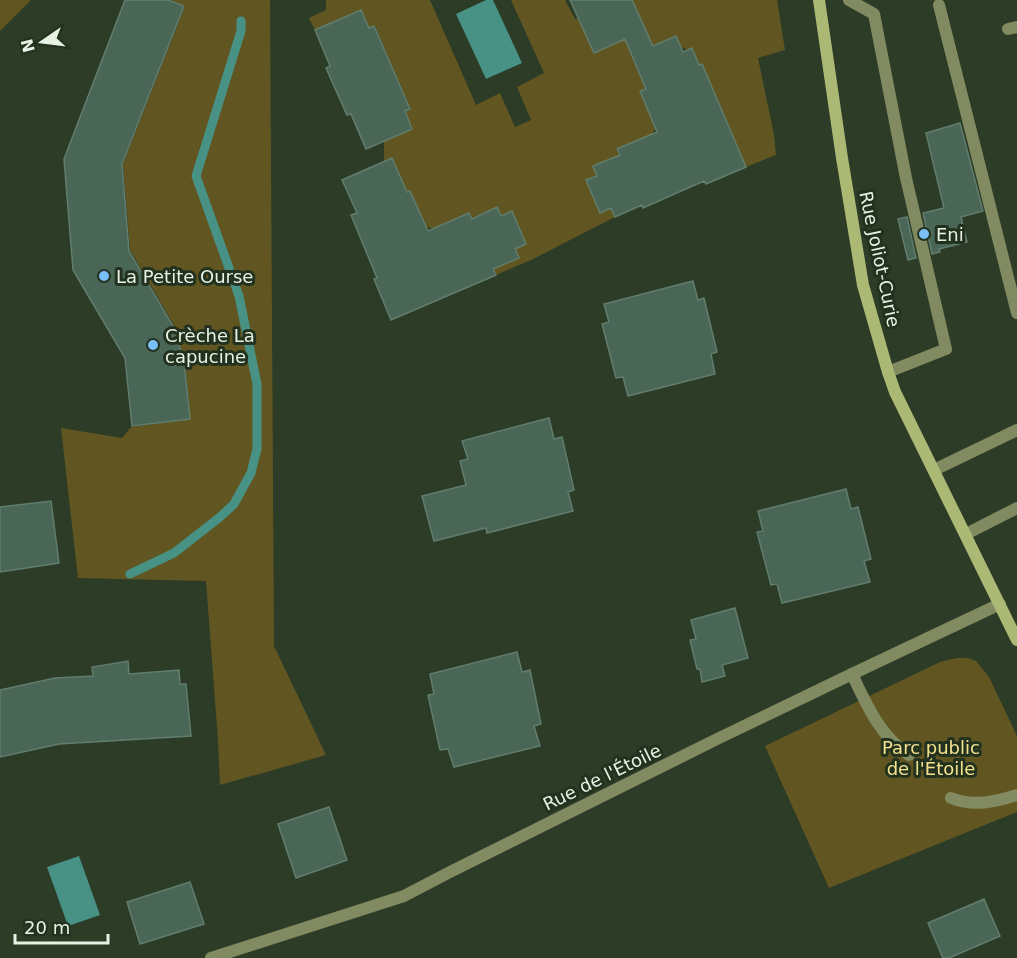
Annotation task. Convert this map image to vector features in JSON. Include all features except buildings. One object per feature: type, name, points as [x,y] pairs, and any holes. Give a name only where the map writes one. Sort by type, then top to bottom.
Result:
[{"type":"main road","name":"Rue Joliot-Curie","points":[[819,0],[863,285],[888,372],[895,393],[1017,640]]},
{"type":"street","points":[[849,0],[874,14],[906,178],[946,349],[888,372]]},
{"type":"street","points":[[939,5],[1017,314]]},
{"type":"street","points":[[934,470],[1017,430]]},
{"type":"street","points":[[966,534],[1017,508]]},
{"type":"street","name":"Rue de l'Étoile","points":[[211,958],[404,896],[852,674],[1000,604]]},
{"type":"street","points":[[852,674],[878,724],[901,750],[909,755]]},
{"type":"street","points":[[951,798],[961,802],[975,803],[990,802],[1017,795]]},
{"type":"green space","points":[[0,0],[31,0],[0,31]]},
{"type":"green space","points":[[171,0],[270,0],[274,646],[326,755],[220,785],[206,581],[78,578],[61,428],[122,438],[131,427],[190,419],[185,361],[174,325],[130,250],[123,164],[185,6]]},
{"type":"green space","points":[[326,0],[430,0],[476,105],[500,93],[515,127],[531,120],[517,87],[544,73],[511,0],[565,0],[575,19],[632,0],[777,0],[785,50],[758,58],[776,155],[746,167],[702,64],[699,65],[692,48],[688,50],[681,47],[675,36],[632,56],[646,89],[640,92],[650,115],[658,122],[650,140],[617,150],[620,155],[593,166],[597,176],[586,180],[600,212],[611,208],[615,217],[533,259],[496,275],[493,269],[519,258],[515,249],[526,244],[513,212],[501,216],[497,208],[472,219],[469,213],[438,231],[420,224],[420,215],[410,191],[407,192],[400,177],[397,178],[390,174],[384,161],[384,141],[412,129],[405,111],[410,108],[375,26],[369,28],[361,10],[315,30],[309,18],[326,10]]},
{"type":"green space","name":"Parc public de l'Étoile","points":[[957,658],[976,661],[989,677],[1017,736],[1017,812],[829,888],[765,746],[940,662]]},
{"type":"water","points":[[486,0],[493,0],[522,63],[486,79],[456,14]]},
{"type":"water","points":[[79,856],[100,915],[68,926],[47,867]]},
{"type":"waterway","points":[[130,574],[174,553],[234,504],[251,473],[257,449],[257,384],[239,296],[196,176],[241,31],[241,21]]},
{"type":"place","name":"Eni","points":[[924,234]]},
{"type":"place","name":"La Petite Ourse","points":[[104,276]]},
{"type":"place","name":"Crèche La capucine","points":[[153,345]]}]
